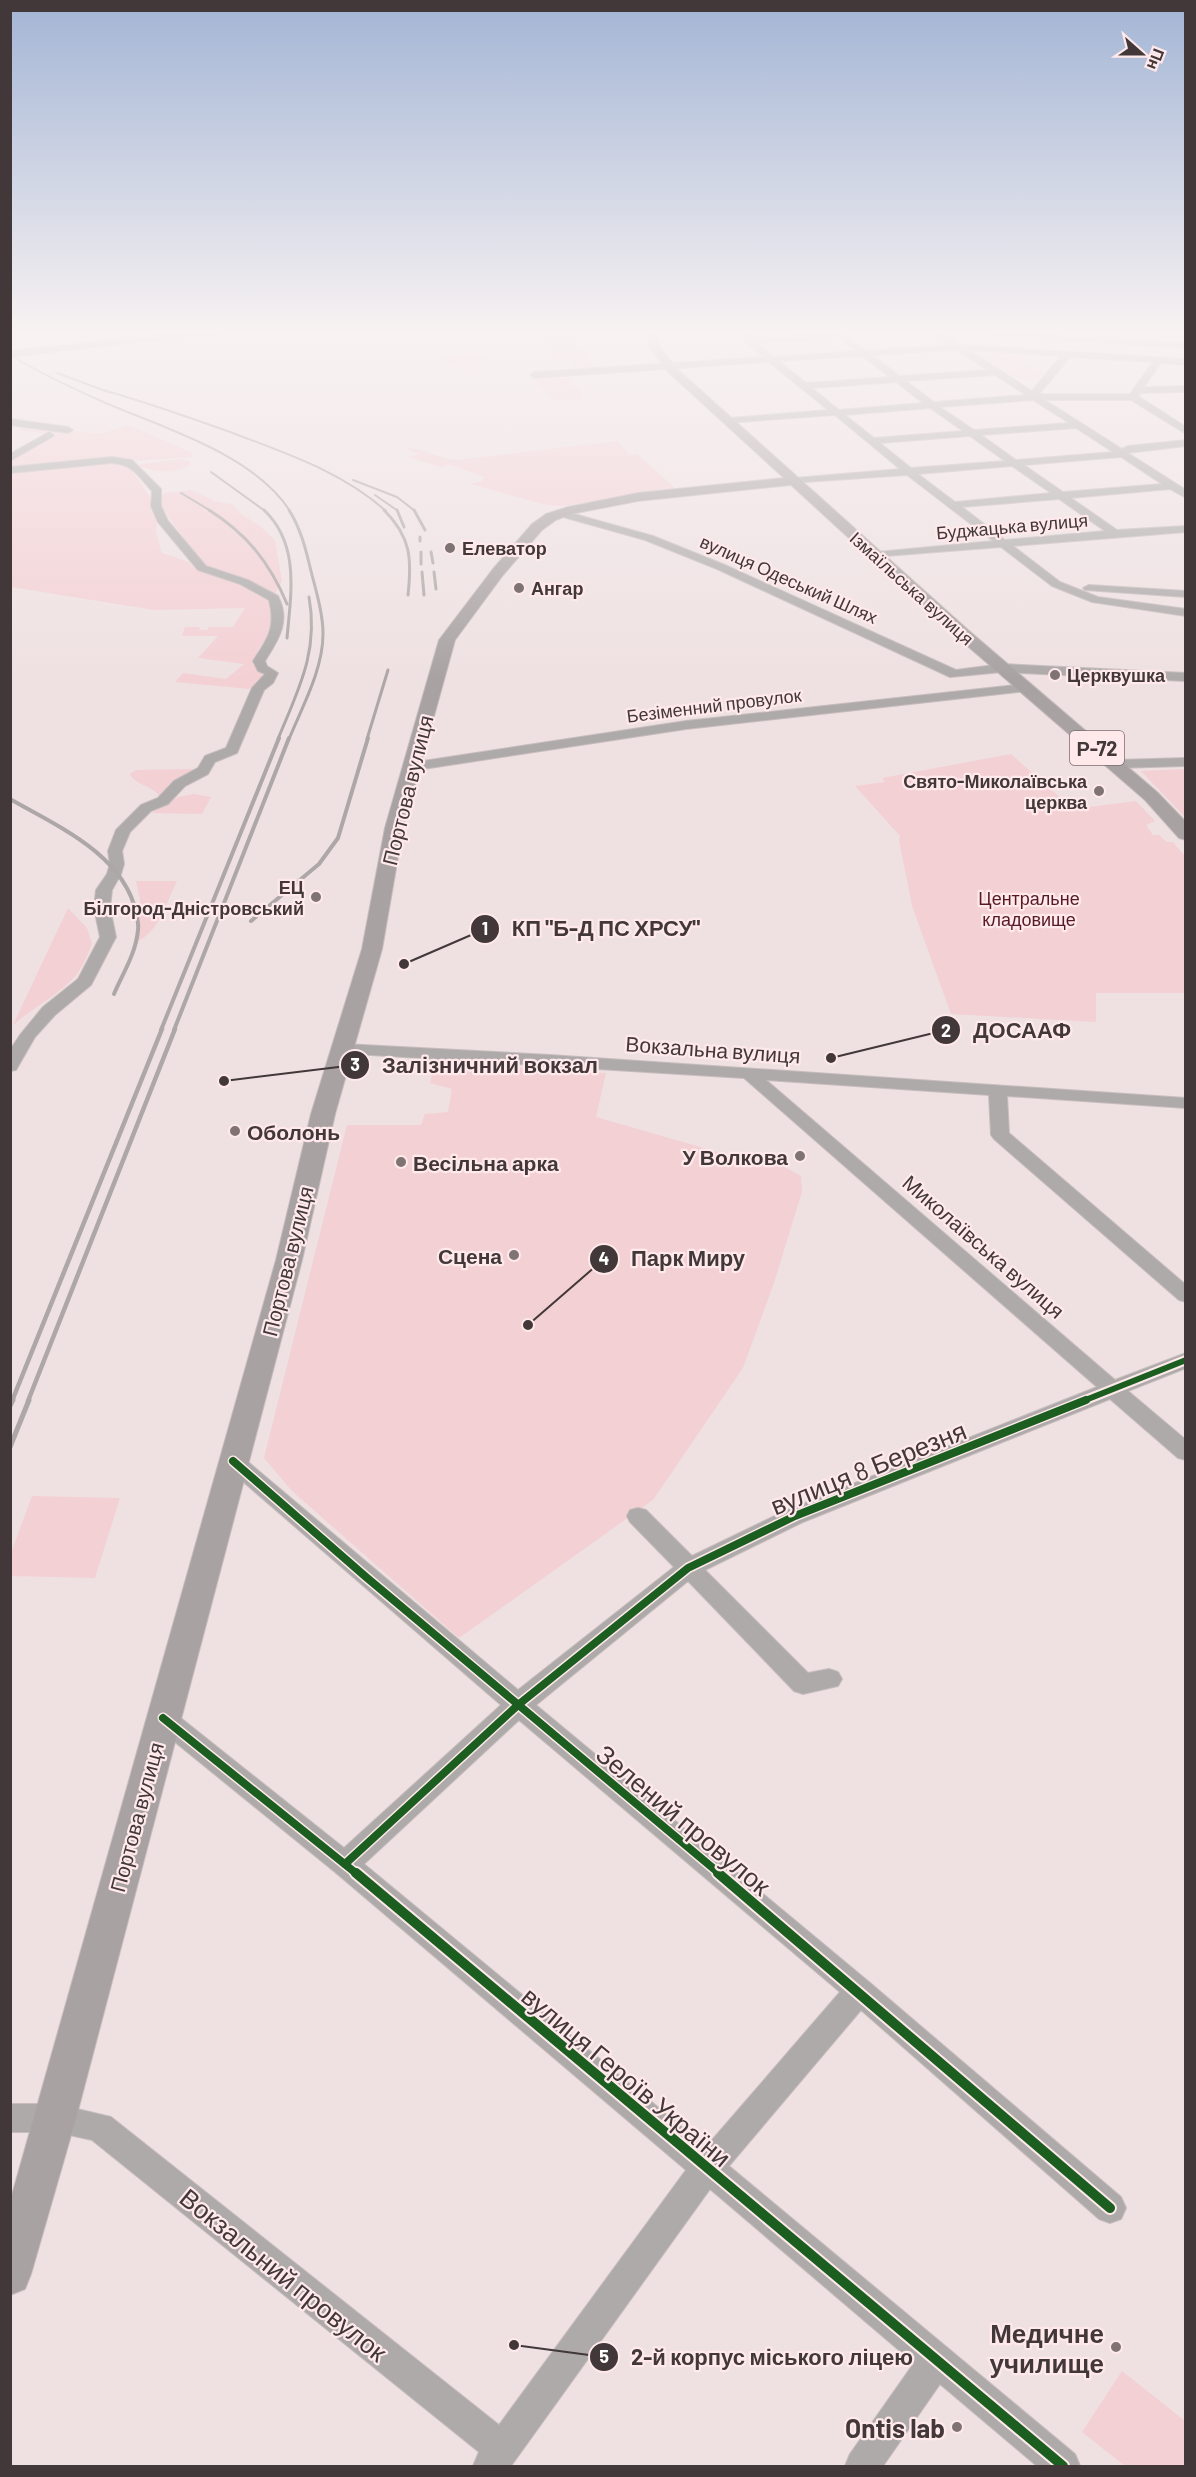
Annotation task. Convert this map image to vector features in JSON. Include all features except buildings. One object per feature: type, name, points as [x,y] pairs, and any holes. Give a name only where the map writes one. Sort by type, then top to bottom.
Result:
[{"type":"main road","name":"Ізмаїльська вулиця","points":[[758,448],[1024,688],[1116,764],[1151,796],[1185,834]]},
{"type":"main road","name":"Портова вулиця","points":[[10,2274],[56,2118],[289,1260],[322,1114],[344,1049],[372,949],[394,828],[447,640],[498,572],[537,527],[560,513],[638,497],[795,481]]},
{"type":"street","points":[[10,458],[28,448]]},
{"type":"street","points":[[879,448],[1056,584],[1096,600],[1185,613]]},
{"type":"street","points":[[993,448],[1115,533]]},
{"type":"street","points":[[1111,448],[1185,495]]},
{"type":"street","points":[[795,481],[1120,454],[1128,449],[1141,448]]},
{"type":"street","points":[[10,470],[111,460],[129,462],[157,491],[156,506],[163,522],[191,558],[202,567],[244,582],[273,598],[278,632],[259,660],[262,668],[272,673],[269,680],[258,688],[232,750],[210,759],[203,771],[178,784],[176,790],[163,801],[146,808],[123,830],[115,851],[117,864],[114,874],[104,890],[102,908],[108,937],[85,982],[49,1011],[35,1027],[10,1066]]},
{"type":"street","points":[[952,505],[1171,486]]},
{"type":"street","name":"вулиця Одеський Шлях","points":[[560,513],[649,538],[710,562],[954,674],[976,693]]},
{"type":"street","name":"Буджацька вулиця","points":[[877,555],[1115,533],[1185,529]]},
{"type":"street","points":[[1056,584],[1185,594]]},
{"type":"street","points":[[954,674],[1002,668],[1185,677]]},
{"type":"street","name":"Безіменний провулок","points":[[410,767],[686,725],[1024,688]]},
{"type":"street","points":[[1116,764],[1185,762]]},
{"type":"street","name":"Вокзальна вулиця","points":[[344,1049],[550,1060],[1185,1103]]},
{"type":"street","name":"Миколаївська вулиця","points":[[750,1075],[1185,1453]]},
{"type":"street","points":[[998,1090],[1000,1135],[1185,1296]]},
{"type":"street","name":"вулиця 8 Березня","points":[[345,1864],[518,1705],[688,1568],[795,1516],[1185,1360]]},
{"type":"street","name":"Зелений провулок","points":[[233,1461],[518,1705],[859,1991],[1110,2208]]},
{"type":"street","points":[[638,1516],[803,1684],[829,1679]]},
{"type":"street","name":"вулиця Героїв України","points":[[163,1718],[345,1864],[707,2170],[1063,2466]]},
{"type":"street","points":[[496,2458],[689,2192],[859,1991]]},
{"type":"street","name":"Вокзальний провулок","points":[[10,2118],[56,2118],[100,2127],[496,2458]]},
{"type":"street","points":[[862,2466],[936,2361]]},
{"type":"green space","points":[[32,448],[181,448],[191,452],[193,457],[11,469],[10,461]]},
{"type":"green space","points":[[562,448],[623,448],[629,455],[637,454],[676,489],[563,506],[546,505],[471,484],[485,477],[450,465],[441,467],[409,457],[419,454],[406,449],[417,449],[456,460]]},
{"type":"green space","points":[[180,459],[189,461],[191,464],[172,471],[149,469],[137,465]]},
{"type":"green space","points":[[112,462],[126,466],[133,472],[150,497],[151,511],[157,522],[156,532],[162,553],[189,562],[203,572],[253,591],[272,606],[269,633],[258,650],[253,665],[263,672],[261,679],[250,689],[175,682],[183,673],[226,679],[244,664],[198,658],[218,636],[182,636],[185,627],[200,627],[199,630],[207,630],[209,627],[233,627],[245,608],[154,610],[11,587],[10,472]]},
{"type":"green space","points":[[191,490],[217,502],[232,504],[275,540],[282,581],[275,594],[255,583],[207,566],[193,551],[160,505],[160,498],[165,493]]},
{"type":"green space","name":"Центральне кладовище","points":[[1011,754],[1073,809],[1136,801],[1155,821],[1146,825],[1153,835],[1159,835],[1167,842],[1173,842],[1185,856],[1185,993],[1096,993],[1096,1022],[951,1014],[912,906],[900,836],[855,786],[885,782],[882,778]]},
{"type":"green space","points":[[196,769],[168,785],[167,792],[160,797],[153,790],[136,781],[130,774],[136,770]]},
{"type":"green space","points":[[1186,769],[1185,817],[1141,771]]},
{"type":"green space","points":[[194,794],[211,797],[202,814],[152,813],[178,797]]},
{"type":"green space","points":[[136,881],[177,881],[157,923],[145,937],[138,941],[140,899]]},
{"type":"green space","points":[[68,908],[87,928],[92,944],[85,960],[79,971],[55,995],[13,1025]]},
{"type":"green space","points":[[435,1062],[606,1073],[596,1117],[763,1165],[781,1165],[801,1176],[802,1192],[774,1283],[743,1368],[653,1500],[459,1638],[292,1491],[264,1458],[347,1125],[421,1125],[425,1114],[448,1112],[452,1089],[430,1083]]},
{"type":"green space","points":[[32,1496],[120,1498],[95,1578],[11,1576],[11,1553]]},
{"type":"green space","points":[[1122,2371],[1185,2421],[1185,2466],[1125,2466],[1082,2432]]},
{"type":"railway","points":[[211,448],[255,474],[274,491],[290,511]]},
{"type":"railway","points":[[270,448],[331,474],[369,497],[386,511]]},
{"type":"railway","points":[[211,472],[265,511]]},
{"type":"railway","points":[[353,480],[397,497],[414,510]]},
{"type":"railway","points":[[181,493],[211,511]]},
{"type":"railway","points":[[375,495],[397,510]]},
{"type":"railway","points":[[209,510],[235,529],[256,551],[273,575],[287,604]]},
{"type":"railway","points":[[289,510],[305,547],[319,602],[323,634],[316,675],[289,739]]},
{"type":"railway","points":[[384,510],[400,530],[408,549],[410,570],[408,595]]},
{"type":"railway","points":[[397,510],[404,527]]},
{"type":"railway","points":[[414,510],[425,530]]},
{"type":"railway","points":[[265,511],[275,523],[288,554],[291,587],[287,638]]},
{"type":"railway","points":[[421,552],[421,564]]},
{"type":"railway","points":[[431,552],[433,563]]},
{"type":"railway","points":[[422,572],[424,595]]},
{"type":"railway","points":[[434,572],[436,589]]},
{"type":"railway","points":[[278,739],[299,687],[309,653],[311,636],[309,597]]},
{"type":"railway","points":[[367,739],[388,670]]},
{"type":"railway","points":[[161,1030],[279,738]]},
{"type":"railway","points":[[174,1030],[289,738]]},
{"type":"railway","points":[[251,921],[319,864],[338,838],[368,738]]},
{"type":"railway","points":[[10,799],[86,844],[103,858],[129,892],[138,923],[137,938],[132,955],[114,994]]},
{"type":"railway","points":[[12,1401],[162,1029]]},
{"type":"railway","points":[[28,1401],[175,1029]]},
{"type":"railway","points":[[10,1406],[13,1400]]},
{"type":"railway","points":[[10,1447],[29,1400]]},
{"type":"cycle path","points":[[345,1864],[518,1705],[688,1568],[795,1516],[1186,1360]]},
{"type":"cycle path","points":[[233,1461],[366,1577],[859,1991],[1110,2208]]},
{"type":"cycle path","points":[[163,1718],[345,1864],[1063,2466]]},
{"type":"place","name":"Елеватор","points":[[450,548]]},
{"type":"place","name":"Ангар","points":[[519,588]]},
{"type":"place","name":"Церквушка","points":[[1055,675]]},
{"type":"place","name":"Свято-Миколаївська церква","points":[[1099,791]]},
{"type":"place","name":"ЕЦ Білгород-Дністровський","points":[[316,897]]},
{"type":"place","name":"КП \"Б-Д ПС ХРСУ\"","points":[[404,964]]},
{"type":"place","name":"ДОСААФ","points":[[831,1058]]},
{"type":"place","name":"Залізничний вокзал","points":[[224,1081]]},
{"type":"place","name":"Оболонь","points":[[235,1131]]},
{"type":"place","name":"У Волкова","points":[[800,1156]]},
{"type":"place","name":"Весільна арка","points":[[401,1162]]},
{"type":"place","name":"Сцена","points":[[514,1255]]},
{"type":"place","name":"Парк Миру","points":[[528,1325]]},
{"type":"place","name":"2-й корпус міського ліцею","points":[[514,2345]]},
{"type":"place","name":"Медичне училище","points":[[1116,2347]]},
{"type":"place","name":"Ontis lab","points":[[957,2427]]}]
